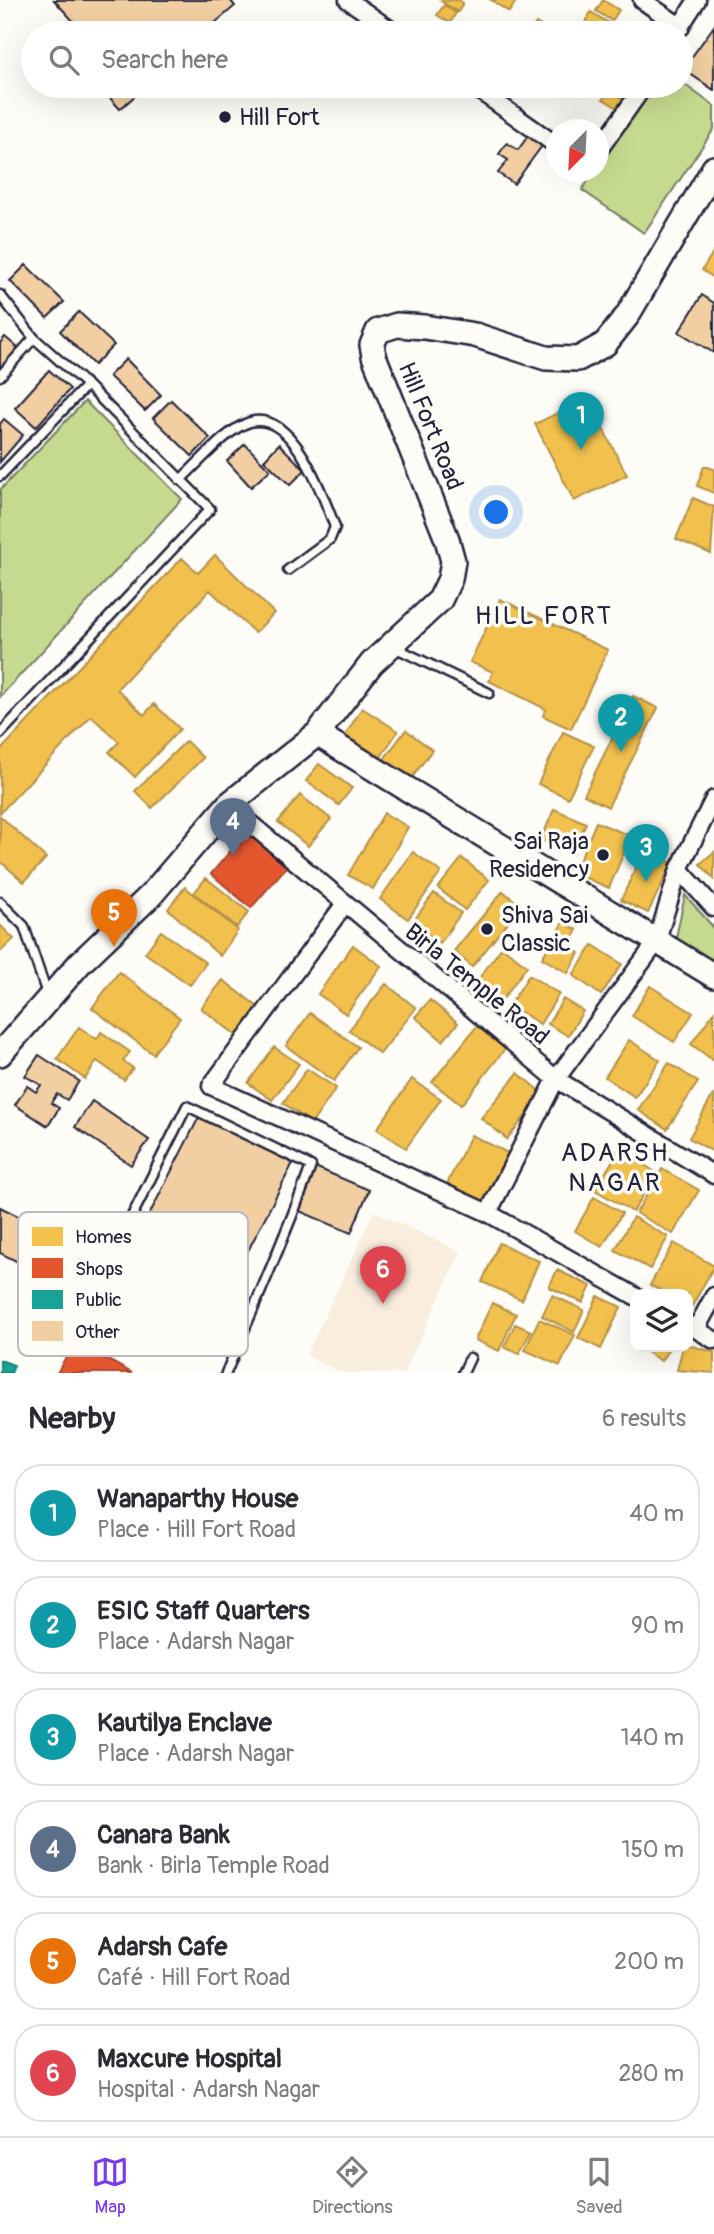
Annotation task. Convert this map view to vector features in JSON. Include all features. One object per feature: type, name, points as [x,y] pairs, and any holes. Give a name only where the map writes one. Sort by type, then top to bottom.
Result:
[{"type":"main road","name":"Hill Fort Road","points":[[0,1054],[48,998],[151,895],[228,805],[317,734],[372,663],[440,600],[450,579],[453,561],[447,539],[374,356],[374,336],[387,326],[424,327],[475,335],[546,358],[578,359],[605,344],[626,316],[714,168]]},
{"type":"main road","points":[[317,734],[714,976]]},
{"type":"street","points":[[348,0],[378,21]]},
{"type":"street","points":[[642,0],[667,21]]},
{"type":"street","points":[[684,21],[697,0]]},
{"type":"street","points":[[490,98],[546,138]]},
{"type":"street","points":[[609,135],[635,98]]},
{"type":"street","points":[[488,1213],[556,1079],[656,943],[679,869],[714,799]]},
{"type":"street","name":"Birla Temple Road","points":[[228,805],[344,905],[556,1079],[714,1175]]},
{"type":"street","points":[[679,869],[714,908]]},
{"type":"street","points":[[344,905],[211,1086],[488,1213],[630,1293]]},
{"type":"street","points":[[693,1326],[714,1296]]},
{"type":"street","points":[[693,1328],[714,1340]]},
{"type":"lane","points":[[0,295],[34,338],[87,384],[209,509],[0,734]]},
{"type":"lane","points":[[0,376],[34,338]]},
{"type":"lane","points":[[0,476],[87,384]]},
{"type":"lane","points":[[180,480],[236,429],[251,422],[266,421],[285,432],[317,479],[335,527],[330,540],[288,570]]},
{"type":"lane","points":[[391,646],[489,692]]},
{"type":"lane","points":[[0,902],[23,926],[48,998]]},
{"type":"lane","points":[[134,1212],[187,1106],[311,1166],[248,1320]]},
{"type":"lane","points":[[226,1373],[233,1356]]},
{"type":"lane","points":[[463,1373],[470,1358]]},
{"type":"shaded area","points":[[374,1211],[461,1252],[404,1373],[343,1373],[306,1356]]},
{"type":"green space","points":[[693,91],[714,106],[714,129],[644,233],[582,190],[587,182],[609,182],[609,148],[641,98],[693,98]]},
{"type":"green space","points":[[85,401],[182,499],[0,697],[0,490]]},
{"type":"green space","points":[[685,895],[714,928],[714,969],[674,947]]},
{"type":"building: Homes","points":[[459,0],[463,3],[458,12],[441,1]]},
{"type":"building: Homes","points":[[491,0],[517,0],[509,12]]},
{"type":"building: Homes","points":[[603,0],[619,10],[612,21],[596,11]]},
{"type":"building: Homes","points":[[444,5],[456,13],[451,21],[437,15]]},
{"type":"building: Homes","points":[[591,12],[606,21],[586,21]]},
{"type":"building: Homes","points":[[621,98],[629,103],[624,112],[603,99]]},
{"type":"building: Homes","points":[[714,251],[714,278],[702,270]]},
{"type":"building: Homes","points":[[572,406],[578,417],[593,409],[627,475],[574,501],[535,424]]},
{"type":"building: Homes","points":[[704,466],[714,469],[714,493],[697,486]]},
{"type":"building: Homes","points":[[693,498],[714,507],[711,554],[676,539]]},
{"type":"building: Homes","points":[[215,555],[274,613],[255,633],[210,590],[117,689],[144,715],[154,704],[180,729],[135,777],[109,752],[119,742],[91,716],[0,813],[0,751],[182,558],[198,573]]},
{"type":"building: Homes","points":[[500,599],[608,650],[571,729],[543,716],[546,709],[489,681],[493,672],[470,662]]},
{"type":"building: Homes","points":[[633,696],[658,708],[608,807],[584,795]]},
{"type":"building: Homes","points":[[362,708],[398,731],[376,764],[341,742]]},
{"type":"building: Homes","points":[[406,730],[432,750],[411,779],[384,759]]},
{"type":"building: Homes","points":[[563,732],[594,746],[568,798],[538,784]]},
{"type":"building: Homes","points":[[186,741],[203,758],[152,808],[135,791]]},
{"type":"building: Homes","points":[[319,764],[352,788],[339,805],[306,781]]},
{"type":"building: Homes","points":[[300,795],[331,819],[308,846],[278,822]]},
{"type":"building: Homes","points":[[554,809],[586,823],[573,854],[541,840]]},
{"type":"building: Homes","points":[[384,813],[408,827],[373,889],[348,875]]},
{"type":"building: Homes","points":[[0,816],[46,858],[24,882],[0,861]]},
{"type":"building: Homes","name":"Sai Raja Residency","points":[[596,822],[631,836],[609,888],[574,873]]},
{"type":"building: Homes","points":[[644,850],[672,863],[648,913],[621,900]]},
{"type":"building: Homes","points":[[413,852],[441,872],[408,919],[380,899]]},
{"type":"building: Homes","points":[[714,852],[714,879],[700,864]]},
{"type":"building: Homes","points":[[462,858],[489,880],[465,910],[438,888]]},
{"type":"building: Homes","points":[[206,878],[249,912],[237,927],[194,893]]},
{"type":"building: Homes","points":[[185,887],[238,930],[220,956],[168,909]]},
{"type":"building: Homes","name":"Shiva Sai Classic","points":[[503,891],[521,906],[472,967],[454,951]]},
{"type":"building: Homes","points":[[434,893],[461,913],[440,943],[412,923]]},
{"type":"building: Homes","points":[[563,922],[577,930],[568,946],[579,953],[568,973],[542,958]]},
{"type":"building: Homes","points":[[0,925],[14,939],[0,952]]},
{"type":"building: Homes","points":[[161,931],[206,963],[190,985],[145,953]]},
{"type":"building: Homes","points":[[353,945],[381,966],[346,1014],[318,994]]},
{"type":"building: Homes","points":[[593,945],[622,964],[601,995],[573,975]]},
{"type":"building: Homes","points":[[502,947],[527,966],[502,1000],[477,981]]},
{"type":"building: Homes","points":[[119,972],[180,1018],[153,1054],[92,1008]]},
{"type":"building: Homes","points":[[529,975],[559,994],[540,1024],[510,1005]]},
{"type":"building: Homes","points":[[223,980],[262,1010],[240,1038],[201,1008]]},
{"type":"building: Homes","points":[[386,984],[416,1008],[380,1054],[349,1030]]},
{"type":"building: Homes","points":[[650,986],[693,1013],[674,1042],[632,1016]]},
{"type":"building: Homes","points":[[563,999],[583,1011],[568,1036],[548,1024]]},
{"type":"building: Homes","points":[[430,1000],[458,1023],[443,1041],[415,1017]]},
{"type":"building: Homes","points":[[714,1012],[714,1061],[691,1044]]},
{"type":"building: Homes","points":[[310,1013],[358,1047],[334,1081],[286,1046]]},
{"type":"building: Homes","points":[[477,1026],[505,1049],[461,1105],[432,1082]]},
{"type":"building: Homes","points":[[79,1027],[97,1039],[101,1032],[130,1052],[123,1061],[133,1068],[124,1080],[97,1061],[85,1079],[57,1059]]},
{"type":"building: Homes","points":[[629,1040],[660,1060],[635,1097],[605,1077]]},
{"type":"building: Homes","points":[[274,1047],[299,1064],[272,1100],[248,1083]]},
{"type":"building: Homes","points":[[669,1063],[698,1082],[667,1129],[638,1110]]},
{"type":"building: Homes","points":[[307,1069],[336,1088],[312,1123],[283,1103]]},
{"type":"building: Homes","points":[[518,1073],[543,1094],[507,1139],[481,1118]]},
{"type":"building: Homes","points":[[412,1079],[441,1099],[406,1148],[377,1129]]},
{"type":"building: Homes","points":[[714,1095],[714,1152],[689,1138]]},
{"type":"building: Homes","points":[[471,1135],[508,1153],[482,1206],[445,1188]]},
{"type":"building: Homes","points":[[619,1150],[656,1172],[633,1212],[595,1190]]},
{"type":"building: Homes","points":[[662,1169],[699,1190],[673,1234],[636,1213]]},
{"type":"building: Homes","points":[[594,1197],[622,1213],[602,1247],[575,1231]]},
{"type":"building: Homes","points":[[633,1217],[668,1237],[650,1269],[615,1250]]},
{"type":"building: Homes","points":[[499,1243],[539,1261],[522,1300],[482,1282]]},
{"type":"building: Homes","points":[[674,1243],[714,1266],[693,1304],[693,1289],[658,1289],[650,1285]]},
{"type":"building: Homes","points":[[557,1270],[591,1286],[583,1303],[549,1287]]},
{"type":"building: Homes","points":[[552,1295],[584,1310],[574,1332],[542,1316]]},
{"type":"building: Homes","points":[[598,1296],[621,1307],[601,1349],[578,1338]]},
{"type":"building: Homes","points":[[492,1303],[516,1314],[499,1351],[475,1340]]},
{"type":"building: Homes","points":[[539,1319],[575,1335],[560,1366],[525,1350]]},
{"type":"building: Homes","points":[[515,1324],[531,1331],[519,1354],[504,1347]]},
{"type":"building: Homes","points":[[693,1346],[714,1352],[714,1373],[677,1370],[682,1352],[693,1352]]},
{"type":"building: Homes","points":[[646,1352],[667,1352],[661,1361]]},
{"type":"building: Shops","points":[[248,830],[288,865],[251,908],[211,874]]},
{"type":"building: Shops","points":[[66,1356],[100,1356],[132,1373],[57,1373]]},
{"type":"building: Public","points":[[0,1360],[14,1365],[11,1373],[0,1373]]},
{"type":"building: Other","points":[[54,0],[230,0],[235,6],[217,21],[73,21]]},
{"type":"building: Other","points":[[714,26],[714,90],[693,76],[693,55]]},
{"type":"building: Other","points":[[110,98],[132,98],[120,109]]},
{"type":"building: Other","points":[[533,129],[546,138],[514,184],[498,173],[508,160],[499,154],[507,143],[518,150]]},
{"type":"building: Other","points":[[26,265],[64,302],[47,318],[10,281]]},
{"type":"building: Other","points":[[702,295],[714,303],[714,353],[679,332]]},
{"type":"building: Other","points":[[79,312],[114,345],[94,365],[60,331]]},
{"type":"building: Other","points":[[5,337],[18,348],[0,369],[0,343]]},
{"type":"building: Other","points":[[126,359],[161,395],[145,411],[109,376]]},
{"type":"building: Other","points":[[49,370],[70,389],[36,427],[15,408]]},
{"type":"building: Other","points":[[171,400],[210,438],[192,456],[153,418]]},
{"type":"building: Other","points":[[4,419],[23,435],[0,462],[0,424]]},
{"type":"building: Other","points":[[245,444],[270,470],[251,487],[227,461]]},
{"type":"building: Other","points":[[279,444],[305,470],[290,485],[264,460]]},
{"type":"building: Other","points":[[39,1055],[79,1081],[67,1100],[57,1094],[51,1103],[59,1108],[48,1126],[15,1105],[27,1086],[36,1092],[41,1085],[25,1076]]},
{"type":"building: Other","points":[[92,1101],[149,1140],[131,1165],[75,1127]]},
{"type":"building: Other","points":[[200,1115],[293,1163],[248,1251],[248,1212],[151,1212]]},
{"type":"building: Other","points":[[315,1167],[369,1190],[351,1233],[297,1210]]},
{"type":"building: Other","points":[[0,1207],[18,1216],[18,1262],[0,1253]]},
{"type":"place","name":"Hill Fort","points":[[225,117]]},
{"type":"place","name":"Wanaparthy House","points":[[581,450]]},
{"type":"place","name":"ESIC Staff Quarters","points":[[621,752]]},
{"type":"place","name":"Sai Raja Residency","points":[[603,855]]},
{"type":"place","name":"Canara Bank","points":[[233,856]]},
{"type":"place","name":"Kautilya Enclave","points":[[646,882]]},
{"type":"place","name":"Shiva Sai Classic","points":[[487,929]]},
{"type":"place","name":"Adarsh Cafe","points":[[114,947]]},
{"type":"place","name":"Maxcure Hospital","points":[[383,1304]]},
{"type":"district","name":"HILL FORT","points":[[544,615]]},
{"type":"district","name":"ADARSH NAGAR","points":[[615,1167]]}]
